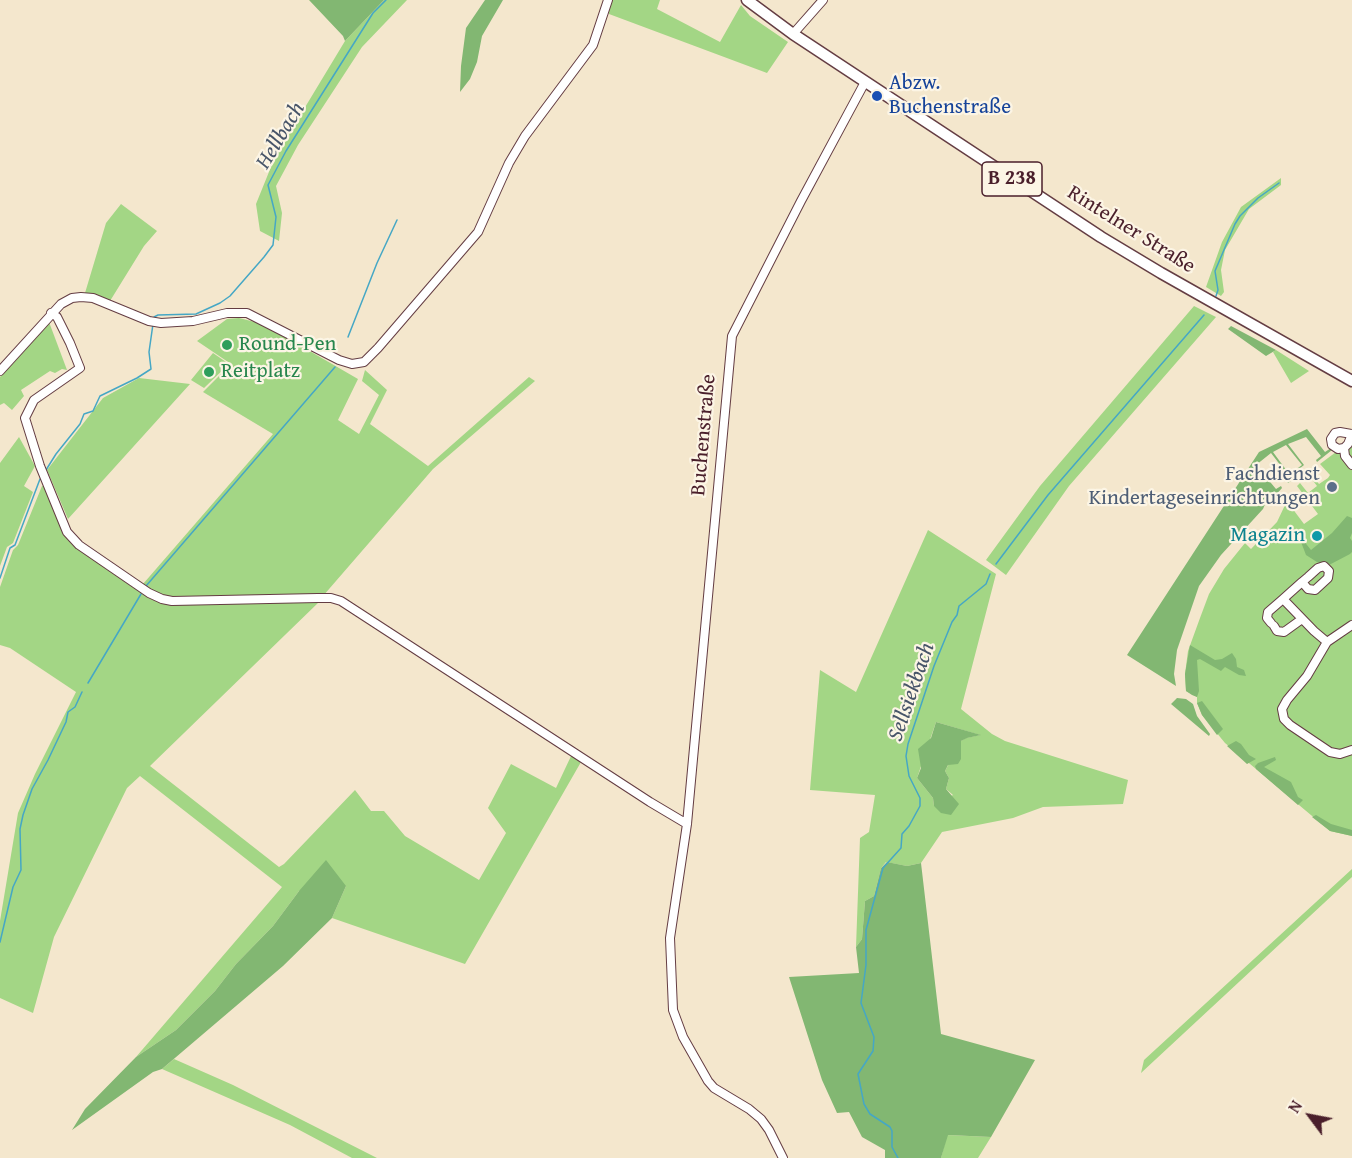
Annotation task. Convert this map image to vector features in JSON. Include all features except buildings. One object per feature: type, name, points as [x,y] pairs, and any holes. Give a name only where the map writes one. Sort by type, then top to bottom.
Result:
[{"type":"main road","name":"Rintelner Straße","points":[[747,0],[793,34],[1121,249],[1352,381]]},
{"type":"street","points":[[0,371],[51,313],[66,301],[85,297],[93,298],[149,321],[193,321],[240,312],[257,317],[346,363],[360,364],[368,359],[478,232],[521,142],[593,45],[608,0]]},
{"type":"street","points":[[793,34],[823,0]]},
{"type":"street","name":"Buchenstraße","points":[[783,1158],[761,1119],[708,1082],[683,1036],[673,1010],[670,938],[687,824],[732,336],[865,81]]},
{"type":"street","points":[[51,313],[57,317],[80,368],[34,400],[25,418],[39,466],[67,532],[79,545],[149,593],[162,599],[172,601],[331,598],[340,601],[687,824]]},
{"type":"street","points":[[1335,433],[1352,434],[1344,448],[1338,449],[1332,445],[1331,439],[1335,433]]},
{"type":"street","points":[[1344,448],[1345,456],[1352,465]]},
{"type":"street","points":[[1302,582],[1268,612],[1267,618],[1277,630],[1284,632],[1302,619]]},
{"type":"street","points":[[1283,599],[1327,642]]},
{"type":"street","points":[[1352,625],[1327,642],[1307,676],[1284,705],[1282,714],[1290,725],[1330,752],[1340,754],[1352,750]]},
{"type":"green space","points":[[309,0],[384,0],[345,41]]},
{"type":"green space","points":[[384,0],[407,0],[362,47],[298,145],[276,186],[282,213],[279,241],[260,231],[256,204],[275,157],[345,41]]},
{"type":"green space","points":[[485,0],[503,0],[482,36],[477,62],[470,79],[460,92],[466,28]]},
{"type":"green space","points":[[611,0],[660,0],[657,9],[720,42],[741,5],[750,16],[788,42],[767,73],[609,14]]},
{"type":"green space","points":[[1281,178],[1281,185],[1249,209],[1225,250],[1221,270],[1224,292],[1221,296],[1206,287],[1222,242],[1241,207]]},
{"type":"green space","points":[[121,204],[157,231],[144,246],[110,301],[85,293],[106,223]]},
{"type":"green space","points":[[1194,306],[1216,317],[1069,486],[1006,575],[986,560],[1040,486]]},
{"type":"green space","points":[[239,318],[255,322],[358,379],[338,420],[359,434],[379,395],[362,381],[365,370],[387,390],[370,424],[428,466],[529,377],[535,381],[433,469],[323,596],[169,597],[156,593],[143,584],[273,434],[203,392],[231,364],[197,341],[227,319]]},
{"type":"green space","points":[[49,322],[67,370],[62,369],[55,373],[50,371],[21,390],[24,396],[12,410],[4,403],[0,405],[0,377]]},
{"type":"green space","points":[[1231,326],[1276,350],[1266,356],[1228,329]]},
{"type":"green space","points":[[1276,350],[1309,371],[1291,383],[1273,352]]},
{"type":"green space","name":"Reitplatz","points":[[213,353],[229,364],[204,388],[191,380]]},
{"type":"green space","points":[[139,378],[190,384],[68,519],[47,470],[103,398]]},
{"type":"green space","points":[[1307,429],[1325,452],[1331,448],[1332,450],[1317,462],[1316,460],[1321,456],[1306,437],[1288,444],[1304,465],[1299,469],[1302,465],[1286,445],[1273,452],[1292,478],[1297,474],[1298,476],[1288,483],[1287,481],[1291,479],[1271,453],[1256,465],[1276,489],[1281,486],[1282,488],[1275,496],[1270,493],[1263,509],[1221,555],[1199,586],[1177,650],[1174,674],[1176,686],[1127,655],[1259,452]]},
{"type":"green space","points":[[19,437],[35,466],[24,486],[33,492],[13,543],[7,547],[0,566],[0,463]]},
{"type":"green space","points":[[1352,440],[1352,836],[1330,831],[1225,743],[1202,715],[1197,697],[1186,691],[1185,674],[1188,651],[1200,618],[1209,594],[1224,569],[1245,543],[1251,549],[1277,522],[1286,503],[1281,499],[1283,496],[1304,524],[1318,514],[1297,486],[1300,483],[1308,493],[1317,486],[1308,474],[1310,473],[1319,484],[1328,478],[1330,475],[1320,464],[1336,452],[1340,454],[1349,447]]},
{"type":"green space","points":[[42,486],[45,486],[66,535],[152,597],[319,602],[150,766],[279,867],[355,790],[371,811],[384,811],[405,836],[479,880],[506,833],[488,808],[511,764],[556,788],[572,754],[581,762],[465,964],[332,918],[346,886],[299,891],[273,926],[236,964],[215,991],[176,1030],[136,1057],[282,887],[140,776],[127,788],[54,937],[33,1013],[0,998],[0,921],[18,813],[76,692],[10,648],[0,645],[0,587],[13,550],[18,545]]},
{"type":"green space","points":[[1347,516],[1352,518],[1350,538],[1352,552],[1350,554],[1329,565],[1317,562],[1306,555],[1301,542],[1303,540],[1311,550],[1332,533]]},
{"type":"green space","points":[[928,530],[996,574],[961,709],[992,734],[1005,741],[1128,780],[1123,804],[1043,807],[1013,818],[942,832],[921,863],[907,866],[886,862],[881,868],[874,896],[865,901],[862,939],[856,947],[860,838],[869,832],[875,795],[810,790],[820,670],[856,692]],"holes":[[[936,722],[980,735],[961,741],[945,771],[949,778],[946,789],[953,795],[934,806],[933,798],[917,778]]]},
{"type":"green space","points":[[1190,645],[1215,660],[1232,653],[1237,667],[1244,670],[1246,676],[1239,675],[1225,667],[1221,671],[1200,659],[1197,660],[1199,691],[1197,697],[1192,695],[1186,691],[1185,674]]},
{"type":"green space","points":[[1177,698],[1186,699],[1193,704],[1209,736],[1171,704]]},
{"type":"green space","points":[[1202,701],[1223,729],[1217,735],[1202,715],[1197,703]]},
{"type":"green space","points":[[936,722],[981,735],[961,741],[961,759],[958,764],[948,765],[945,771],[949,778],[946,789],[959,804],[951,815],[941,813],[934,806],[933,798],[917,778],[921,768],[918,749],[931,738]]},
{"type":"green space","points":[[1236,741],[1256,759],[1247,764],[1227,746]]},
{"type":"green space","points":[[1275,757],[1276,760],[1264,767],[1291,782],[1298,797],[1303,800],[1298,805],[1256,769],[1255,766],[1258,763]]},
{"type":"green space","points":[[1316,815],[1331,824],[1352,830],[1352,836],[1330,831],[1312,817]]},
{"type":"green space","points":[[326,860],[346,886],[332,918],[283,966],[162,1069],[153,1072],[72,1130],[85,1109],[136,1057],[176,1030],[215,991],[236,964],[273,926]]},
{"type":"green space","points":[[887,862],[907,866],[921,863],[941,1034],[1035,1060],[991,1137],[948,1135],[941,1158],[885,1158],[885,1150],[862,1137],[849,1112],[837,1113],[822,1080],[789,977],[859,973],[856,947],[862,939],[865,901],[874,896],[881,868]]},
{"type":"green space","points":[[1352,869],[1352,877],[1141,1073],[1144,1060]]},
{"type":"green space","points":[[174,1059],[233,1085],[377,1158],[352,1158],[290,1125],[162,1069]]},
{"type":"green space","points":[[947,1135],[991,1137],[978,1158],[941,1158]]},
{"type":"waterway","name":"Hellbach","points":[[153,319],[158,315],[196,314],[220,303],[230,296],[273,245],[276,217],[268,185],[286,151],[373,13],[386,0]]},
{"type":"waterway","name":"Sellsiekbach","points":[[1216,296],[1218,290],[1215,271],[1235,224],[1258,198],[1279,183]]},
{"type":"waterway","points":[[348,337],[377,263],[397,220]]},
{"type":"waterway","name":"Sellsiekbach","points":[[996,564],[1048,495],[1204,315]]},
{"type":"waterway","name":"Hellbach","points":[[46,470],[80,424],[84,414],[93,411],[100,396],[151,369],[149,352],[153,324]]},
{"type":"waterway","points":[[146,586],[335,367]]},
{"type":"waterway","name":"Hellbach","points":[[0,578],[10,548],[15,545],[40,479]]},
{"type":"waterway","name":"Sellsiekbach","points":[[898,1158],[892,1147],[890,1127],[870,1114],[864,1104],[858,1074],[873,1051],[874,1037],[861,1003],[866,965],[866,930],[883,868],[901,848],[902,834],[920,806],[920,798],[909,776],[906,756],[934,666],[959,606],[986,584],[990,574]]},
{"type":"waterway","points":[[88,683],[141,594]]},
{"type":"waterway","points":[[0,942],[13,887],[21,870],[20,829],[23,815],[32,789],[66,722],[68,712],[75,707],[82,692]]},
{"type":"place","name":"Abzw. Buchenstraße","points":[[877,96]]},
{"type":"place","name":"Round-Pen","points":[[227,345]]},
{"type":"place","name":"Reitplatz","points":[[209,372]]},
{"type":"place","name":"Fachdienst Kindertageseinrichtungen","points":[[1332,487]]},
{"type":"place","name":"Magazin","points":[[1317,536]]}]
